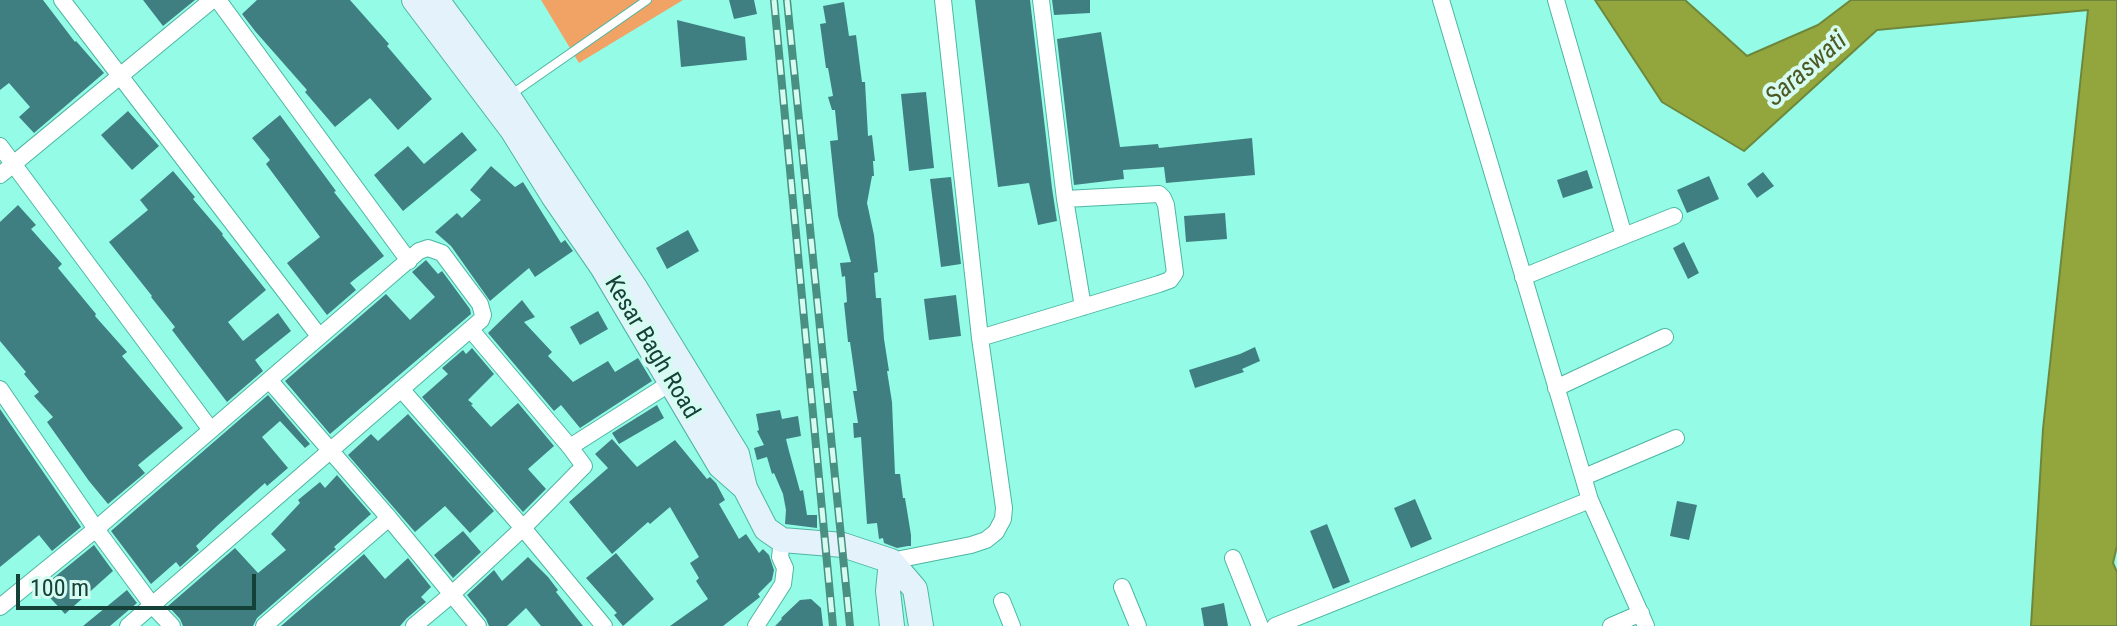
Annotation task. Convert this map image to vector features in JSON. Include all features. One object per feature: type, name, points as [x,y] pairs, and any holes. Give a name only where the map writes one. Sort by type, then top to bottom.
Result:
[{"type":"main road","name":"Kesar Bagh Road","points":[[414,0],[512,130],[602,267],[720,466],[745,488],[766,529],[782,540]]},
{"type":"main road","points":[[437,0],[508,96],[636,289],[737,454],[745,488]]},
{"type":"main road","points":[[782,540],[843,545],[891,561],[915,589],[921,626]]},
{"type":"main road","points":[[891,561],[888,591],[892,626]]},
{"type":"street","points":[[62,0],[319,336]]},
{"type":"street","points":[[7,169],[215,0],[409,261]]},
{"type":"street","points":[[891,561],[986,540],[996,532],[1003,519],[943,0]]},
{"type":"street","points":[[1041,0],[1065,199],[1083,307]]},
{"type":"street","points":[[1441,0],[1590,500],[1644,620],[1611,626]]},
{"type":"street","points":[[1556,0],[1624,236]]},
{"type":"street","points":[[0,146],[7,169],[211,430]]},
{"type":"street","points":[[980,338],[1170,280],[1175,273],[1166,205],[1159,194],[1065,199]]},
{"type":"street","points":[[1523,277],[1674,216]]},
{"type":"street","points":[[0,607],[96,529],[419,251],[428,248],[442,253],[483,309],[481,320],[128,626]]},
{"type":"street","points":[[414,626],[523,528],[584,466],[471,330]]},
{"type":"street","points":[[1556,388],[1665,337]]},
{"type":"street","points":[[270,381],[478,626]]},
{"type":"street","points":[[570,447],[672,382]]},
{"type":"street","points":[[0,389],[96,529],[152,605],[172,626]]},
{"type":"street","points":[[401,389],[604,626]]},
{"type":"street","points":[[1584,477],[1676,438]]},
{"type":"street","points":[[1275,626],[1590,500]]},
{"type":"street","points":[[264,626],[389,518]]},
{"type":"street","points":[[756,626],[783,584],[782,540]]},
{"type":"street","points":[[1233,558],[1260,626]]},
{"type":"street","points":[[1122,587],[1138,626]]},
{"type":"street","points":[[1002,601],[1012,626]]},
{"type":"lane","points":[[508,96],[647,0]]},
{"type":"shaded area","points":[[541,0],[683,0],[579,63]]},
{"type":"water","name":"Saraswati","points":[[1595,0],[1685,0],[1747,56],[1818,25],[1851,0],[2117,0],[2117,546],[2113,563],[2117,572],[2117,626],[2031,626],[2043,429],[2088,10],[1877,30],[1744,151],[1662,102]]},
{"type":"building","points":[[0,0],[43,0],[104,73],[34,133],[19,117],[30,107],[9,83],[0,90]]},
{"type":"building","points":[[143,0],[195,0],[163,26]]},
{"type":"building","points":[[257,0],[350,0],[432,99],[398,130],[370,98],[335,127],[242,14]]},
{"type":"building","points":[[729,0],[754,0],[757,14],[734,19]]},
{"type":"building","points":[[975,0],[1030,0],[1057,221],[1038,225],[1029,183],[998,187]]},
{"type":"building","points":[[1052,0],[1090,0],[1090,13],[1054,15]]},
{"type":"building","points":[[844,2],[849,36],[856,35],[862,82],[865,82],[868,136],[872,135],[875,161],[867,203],[878,272],[874,273],[876,298],[881,298],[889,371],[895,474],[900,474],[911,535],[911,546],[897,548],[884,543],[883,538],[879,539],[877,523],[867,524],[861,437],[854,438],[853,423],[858,423],[853,391],[857,391],[848,342],[845,276],[842,277],[840,263],[851,262],[838,216],[830,141],[838,140],[835,110],[832,110],[828,97],[833,96],[820,24],[826,23],[823,6]]},
{"type":"building","points":[[677,20],[745,37],[747,60],[681,67]]},
{"type":"building","points":[[1101,32],[1120,147],[1158,144],[1159,148],[1252,138],[1255,175],[1166,183],[1164,167],[1123,170],[1124,179],[1074,185],[1057,39]]},
{"type":"building","points":[[926,92],[934,168],[909,171],[901,94]]},
{"type":"building","points":[[128,111],[159,146],[132,170],[101,135]]},
{"type":"building","points":[[280,115],[384,256],[350,283],[356,290],[327,315],[287,263],[320,237],[266,164],[270,160],[252,138]]},
{"type":"building","points":[[462,132],[477,150],[403,211],[374,175],[408,146],[424,164]]},
{"type":"building","points":[[491,166],[515,187],[523,182],[561,243],[565,240],[573,251],[535,277],[529,268],[490,301],[451,246],[435,232],[457,213],[462,218],[481,200],[470,190]]},
{"type":"building","points":[[1587,170],[1593,188],[1563,198],[1557,180]]},
{"type":"building","points":[[173,171],[266,290],[228,322],[243,341],[278,313],[291,331],[255,360],[263,371],[227,402],[172,330],[175,327],[109,242],[148,210],[140,200]]},
{"type":"building","points":[[1763,172],[1774,186],[1757,198],[1747,184]]},
{"type":"building","points":[[1709,176],[1719,199],[1687,213],[1677,190]]},
{"type":"building","points":[[951,177],[961,264],[941,267],[930,179]]},
{"type":"building","points":[[18,205],[36,225],[31,229],[62,264],[58,268],[127,352],[122,356],[183,428],[138,465],[145,473],[108,504],[47,422],[53,417],[34,396],[39,392],[0,341],[0,222]]},
{"type":"building","points":[[1225,213],[1227,239],[1186,242],[1184,216]]},
{"type":"building","points":[[688,230],[699,251],[667,269],[656,248]]},
{"type":"building","points":[[1684,242],[1699,273],[1688,279],[1673,248]]},
{"type":"building","points":[[426,260],[438,274],[442,271],[471,314],[330,434],[285,381],[386,294],[410,320],[435,297],[412,272]]},
{"type":"building","points":[[956,295],[961,336],[929,340],[924,299]]},
{"type":"building","points":[[522,300],[535,317],[524,322],[552,352],[548,356],[573,382],[608,361],[615,372],[638,358],[652,381],[580,428],[561,405],[554,411],[488,333]]},
{"type":"building","points":[[598,311],[608,329],[580,345],[570,327]]},
{"type":"building","points":[[1255,347],[1260,361],[1242,369],[1244,372],[1195,388],[1189,370]]},
{"type":"building","points":[[472,348],[494,374],[468,400],[471,405],[491,427],[518,403],[554,446],[528,469],[546,489],[523,512],[422,397],[448,374],[442,368],[463,350],[466,354]]},
{"type":"building","points":[[268,395],[310,444],[305,448],[280,421],[262,437],[288,468],[267,486],[265,483],[218,525],[196,546],[199,550],[180,567],[176,562],[151,584],[111,531]]},
{"type":"building","points":[[657,405],[664,418],[619,444],[612,433]]},
{"type":"building","points":[[0,409],[81,527],[52,551],[39,535],[0,567]]},
{"type":"building","points":[[780,410],[782,419],[798,416],[801,436],[786,439],[800,491],[803,490],[807,515],[817,515],[817,528],[785,524],[783,494],[767,457],[757,460],[754,448],[764,445],[757,431],[756,414]]},
{"type":"building","points":[[408,414],[494,511],[470,533],[445,506],[415,532],[348,455],[371,434],[378,441]]},
{"type":"building","points":[[612,439],[637,467],[675,440],[707,479],[710,477],[716,483],[725,500],[719,504],[739,539],[746,534],[759,553],[763,549],[769,555],[774,570],[772,580],[758,594],[760,597],[723,626],[670,626],[708,599],[696,581],[699,578],[690,563],[699,557],[670,507],[612,554],[569,502],[608,468],[595,454]]},
{"type":"building","points":[[337,475],[371,514],[334,547],[336,549],[257,618],[253,626],[183,626],[168,606],[235,548],[258,573],[286,550],[271,534],[300,503],[298,500],[320,482],[325,488]]},
{"type":"building","points":[[1415,499],[1432,539],[1411,548],[1394,508]]},
{"type":"building","points":[[1677,501],[1697,505],[1689,540],[1670,536]]},
{"type":"building","points":[[1327,524],[1350,582],[1333,589],[1310,531]]},
{"type":"building","points":[[463,531],[481,552],[453,578],[434,555]]},
{"type":"building","points":[[94,545],[113,571],[65,614],[41,588]]},
{"type":"building","points":[[616,553],[654,599],[623,626],[614,615],[617,613],[586,578]]},
{"type":"building","points":[[364,554],[385,579],[408,558],[431,587],[421,597],[426,602],[400,626],[281,626]]},
{"type":"building","points":[[528,557],[548,577],[583,626],[541,626],[526,608],[507,626],[489,626],[467,595],[494,570],[502,581]]},
{"type":"building","points":[[127,590],[137,603],[110,626],[83,626]]},
{"type":"building","points":[[811,599],[821,608],[823,626],[775,626],[800,600]]},
{"type":"building","points":[[1224,603],[1228,626],[1204,626],[1201,608]]},
{"type":"railway","points":[[774,0],[833,626]]},
{"type":"railway","points":[[787,0],[850,626]]}]
